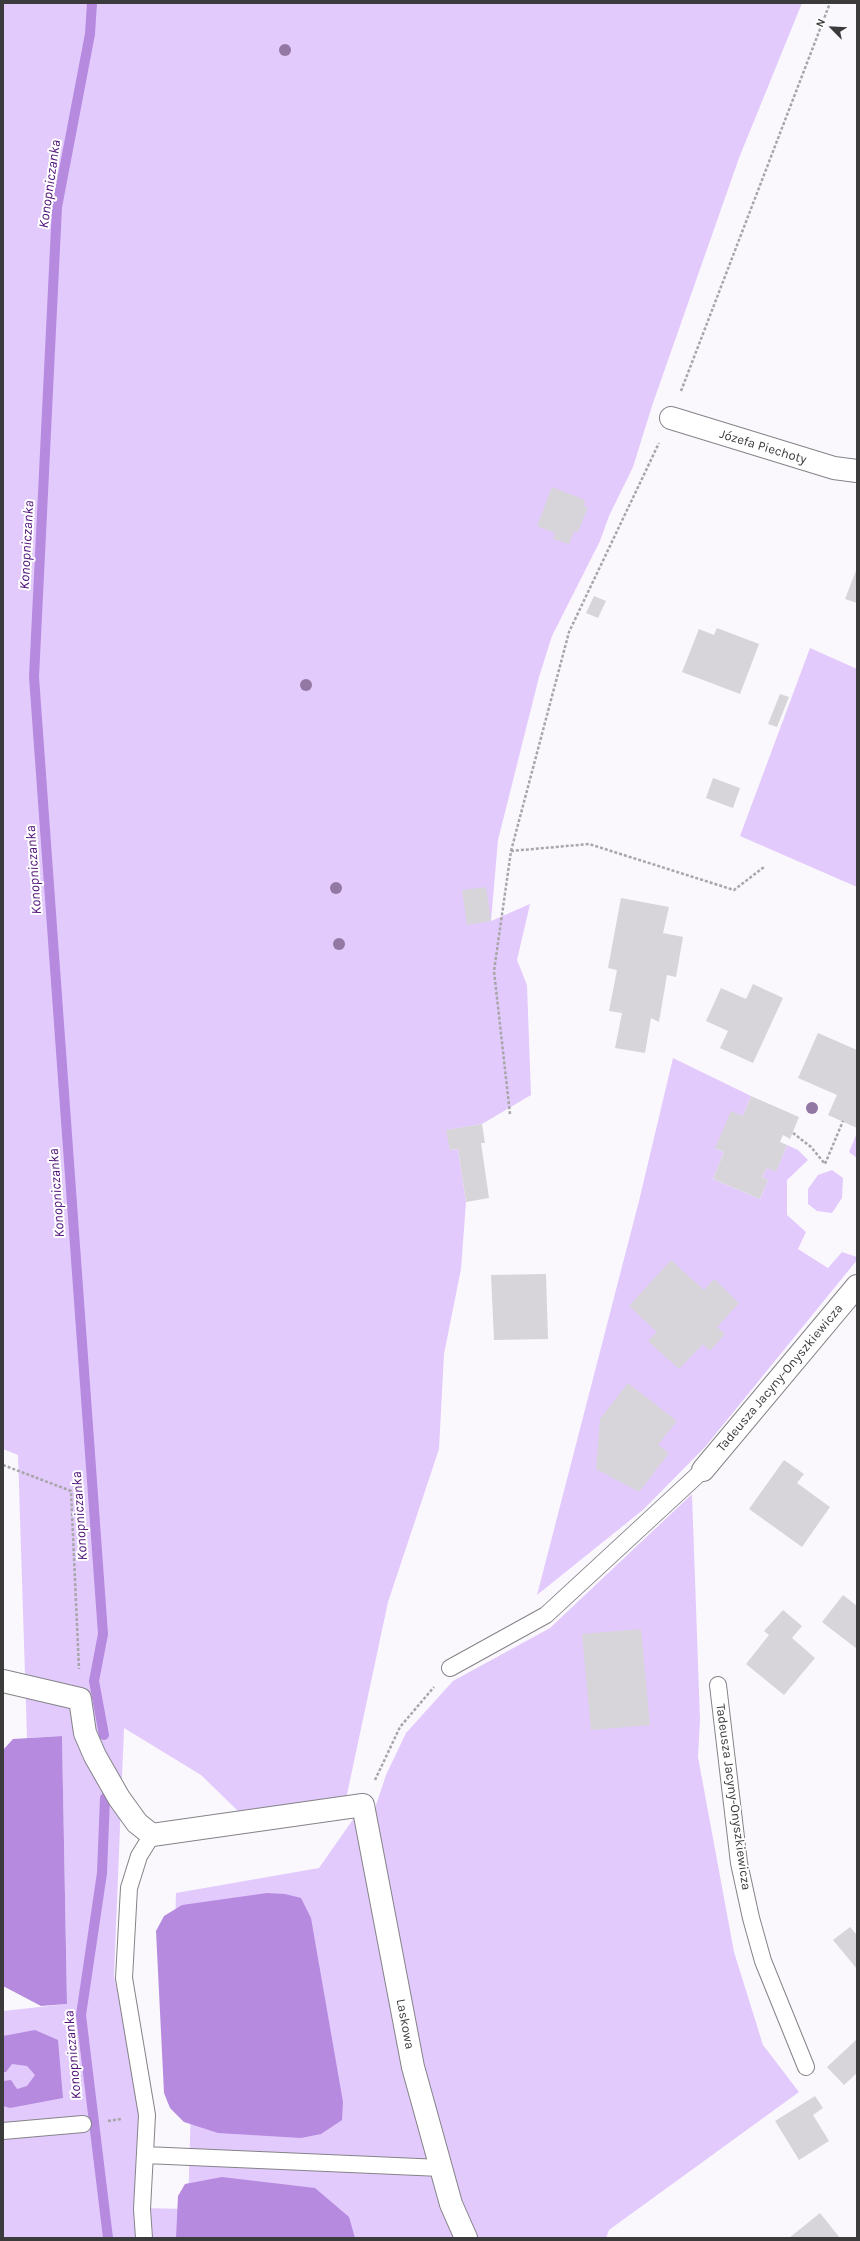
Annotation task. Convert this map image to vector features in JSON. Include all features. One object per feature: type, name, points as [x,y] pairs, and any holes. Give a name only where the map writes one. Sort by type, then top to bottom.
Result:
[{"type":"street","name":"Józefa Piechoty","points":[[671,418],[834,468],[857,471]]},
{"type":"street","name":"Tadeusza Jacyny-Onyszkiewicza","points":[[703,1470],[857,1286]]},
{"type":"street","points":[[3,1681],[80,1699],[85,1733],[95,1756],[119,1798],[136,1823],[152,1835],[363,1805]]},
{"type":"street","name":"Laskowa","points":[[363,1805],[413,2067],[451,2204],[466,2238]]},
{"type":"lane","points":[[450,1668],[546,1615],[703,1470]]},
{"type":"lane","name":"Tadeusza Jacyny-Onyszkiewicza","points":[[718,1685],[739,1863],[751,1918],[763,1961],[806,2067]]},
{"type":"lane","points":[[144,2238],[142,2209],[147,2115],[124,1978],[129,1888],[138,1856],[152,1835]]},
{"type":"lane","points":[[3,2131],[83,2124]]},
{"type":"lane","points":[[145,2155],[441,2168]]},
{"type":"path","points":[[510,1114],[494,971],[510,851],[589,844],[734,890],[764,867]]},
{"type":"path","points":[[793,1133],[811,1146],[825,1164],[843,1121]]},
{"type":"path","points":[[3,1465],[71,1490],[80,1699]]},
{"type":"path","points":[[363,1805],[400,1727],[450,1668]]},
{"type":"shaded area","points":[[3,3],[802,3],[739,158],[653,403],[633,467],[609,516],[600,541],[552,636],[539,677],[498,840],[491,921],[530,904],[517,960],[527,985],[531,1095],[482,1124],[447,1130],[450,1150],[458,1149],[466,1202],[461,1269],[444,1354],[439,1449],[388,1602],[346,1799],[238,1811],[201,1775],[124,1728],[114,1976],[144,2102],[142,2208],[188,2209],[192,2068],[174,1965],[176,1893],[319,1868],[363,1805],[368,1829],[386,1775],[406,1733],[453,1681],[550,1628],[692,1494],[700,1720],[698,1757],[734,1952],[763,2045],[799,2092],[609,2230],[606,2238],[3,2238],[3,2011],[67,2004],[62,1736],[27,1738],[18,1455],[3,1449]]},
{"type":"shaded area","points":[[810,648],[857,669],[857,887],[740,836]]},
{"type":"shaded area","points":[[673,1058],[751,1096],[743,1116],[715,1148],[724,1152],[713,1179],[760,1199],[768,1180],[762,1177],[767,1168],[776,1171],[787,1145],[798,1150],[808,1160],[787,1180],[787,1215],[806,1232],[798,1249],[828,1268],[842,1252],[857,1257],[857,1260],[705,1447],[644,1509],[537,1595],[639,1201]]},
{"type":"shaded area","points":[[857,1133],[857,1158],[849,1152]]},
{"type":"shaded area","points":[[832,1170],[843,1178],[842,1198],[832,1213],[817,1211],[808,1204],[808,1189],[818,1175]]},
{"type":"shaded area","points":[[62,1736],[67,2004],[41,2006],[3,1986],[3,1750],[13,1739]]},
{"type":"shaded area","points":[[267,1893],[285,1894],[301,1898],[311,1918],[343,2102],[342,2120],[321,2134],[301,2138],[218,2133],[184,2122],[170,2108],[164,2093],[156,1931],[164,1916],[182,1905]]},
{"type":"shaded area","points":[[35,2030],[58,2040],[63,2098],[10,2108],[3,2106],[3,2081],[11,2080],[17,2089],[27,2086],[35,2075],[27,2066],[12,2064],[6,2072],[3,2072],[3,2036]]},
{"type":"shaded area","points":[[222,2177],[315,2188],[349,2217],[355,2238],[176,2238],[178,2196],[185,2184]]},
{"type":"building","points":[[552,487],[585,500],[584,506],[588,507],[578,532],[574,531],[569,544],[553,539],[555,533],[537,526]]},
{"type":"building","points":[[857,568],[857,603],[845,599]]},
{"type":"building","points":[[594,596],[606,601],[598,618],[586,613]]},
{"type":"building","points":[[717,628],[759,644],[740,694],[682,672],[699,629],[714,635]]},
{"type":"building","points":[[780,694],[789,697],[777,727],[768,724]]},
{"type":"building","points":[[713,778],[740,788],[733,808],[706,798]]},
{"type":"building","points":[[486,887],[491,921],[467,925],[462,890]]},
{"type":"building","points":[[621,898],[669,907],[663,933],[683,937],[676,977],[667,975],[659,1022],[651,1018],[645,1053],[615,1048],[622,1013],[609,1011],[617,970],[608,968]]},
{"type":"building","points":[[753,984],[783,998],[753,1063],[720,1048],[728,1031],[706,1021],[721,988],[746,999]]},
{"type":"building","points":[[818,1033],[857,1050],[857,1128],[828,1115],[837,1095],[798,1078]]},
{"type":"building","points":[[751,1096],[799,1117],[790,1139],[783,1135],[780,1142],[787,1145],[776,1172],[767,1168],[762,1177],[768,1180],[760,1199],[713,1179],[724,1152],[715,1148],[731,1111],[743,1116]]},
{"type":"building","points":[[482,1124],[485,1143],[481,1143],[489,1198],[466,1202],[458,1149],[450,1150],[446,1130]]},
{"type":"building","points":[[671,1260],[704,1290],[714,1279],[739,1303],[717,1327],[725,1334],[710,1351],[703,1344],[679,1369],[648,1341],[657,1332],[629,1306]]},
{"type":"building","points":[[546,1274],[548,1339],[494,1340],[491,1275]]},
{"type":"building","points":[[628,1383],[677,1421],[658,1445],[669,1453],[639,1492],[596,1469],[600,1419]]},
{"type":"building","points":[[784,1460],[804,1474],[797,1483],[830,1507],[802,1547],[749,1509]]},
{"type":"building","points":[[843,1595],[857,1606],[857,1649],[822,1622]]},
{"type":"building","points":[[783,1610],[802,1626],[792,1638],[815,1658],[784,1695],[746,1664],[769,1635],[764,1631]]},
{"type":"building","points":[[641,1629],[650,1725],[591,1730],[582,1634]]},
{"type":"building","points":[[850,1927],[857,1935],[857,1969],[833,1940]]},
{"type":"building","points":[[857,2039],[857,2073],[844,2085],[827,2067]]},
{"type":"building","points":[[815,2096],[823,2108],[813,2115],[829,2141],[799,2160],[775,2121]]},
{"type":"building","points":[[820,2213],[840,2238],[789,2238]]},
{"type":"waterway","name":"Konopniczanka","points":[[92,3],[90,34],[57,207],[34,677],[103,1634],[94,1681],[104,1735]]},
{"type":"waterway","name":"Konopniczanka","points":[[105,1798],[102,1873],[81,2015],[108,2238]]}]
